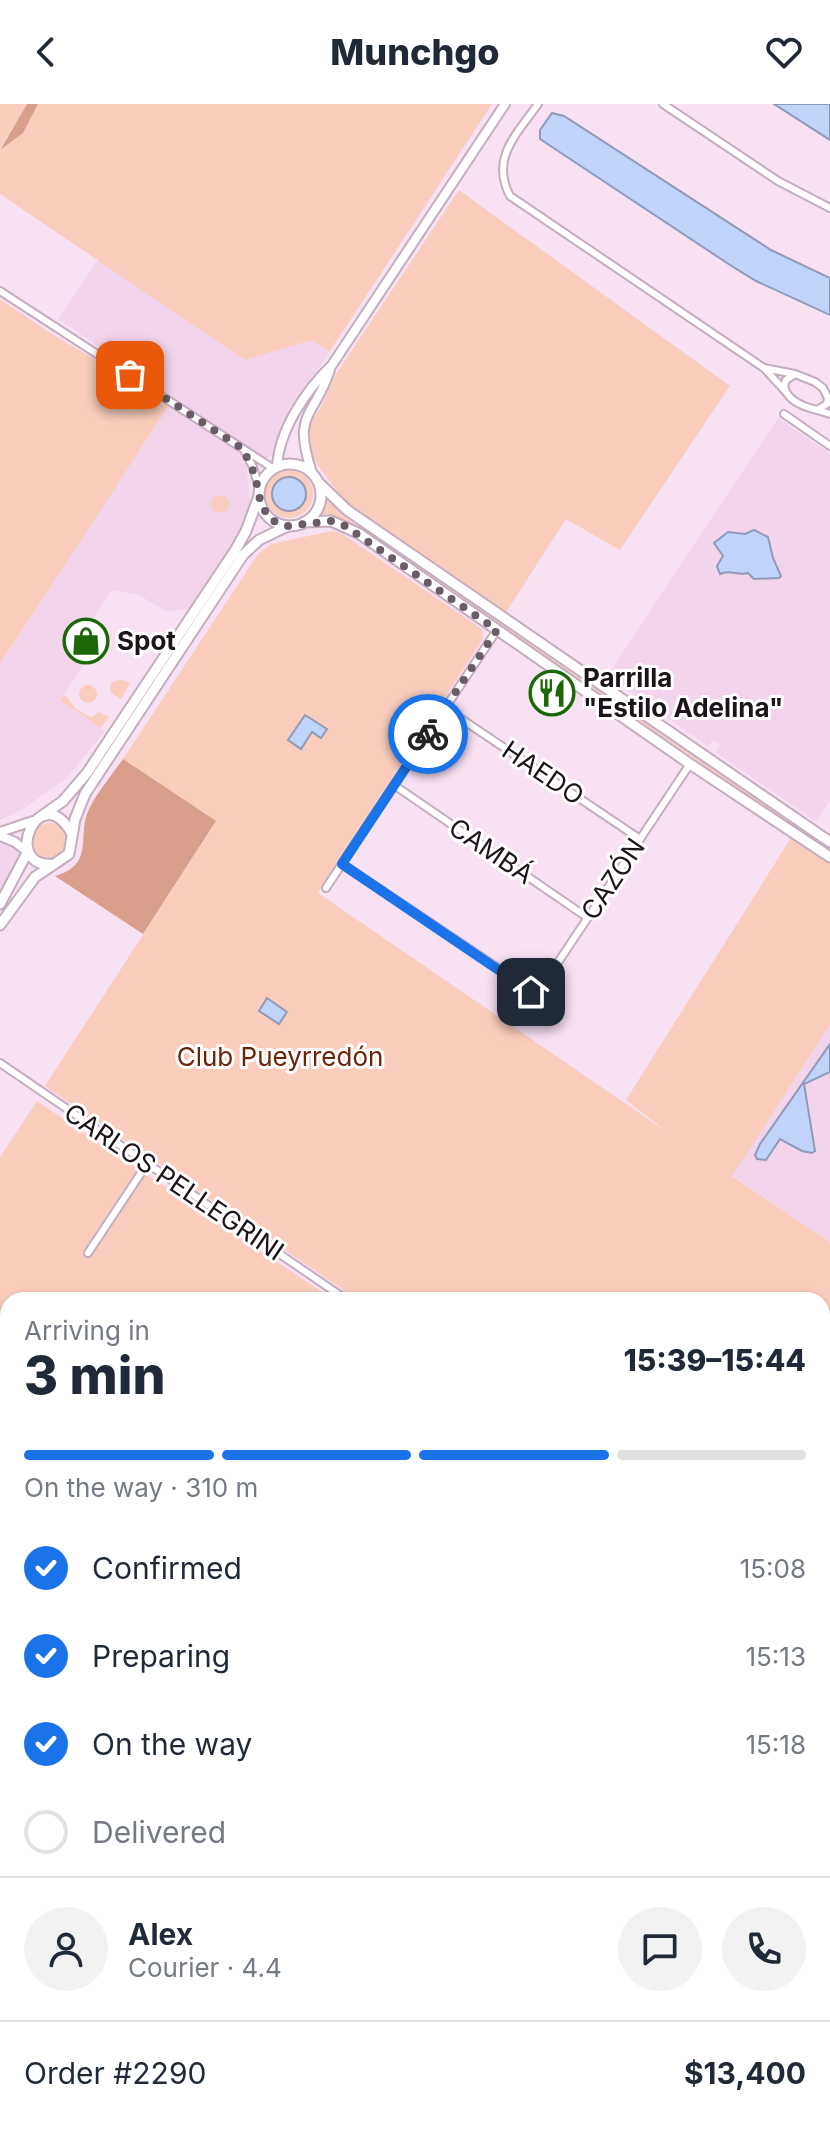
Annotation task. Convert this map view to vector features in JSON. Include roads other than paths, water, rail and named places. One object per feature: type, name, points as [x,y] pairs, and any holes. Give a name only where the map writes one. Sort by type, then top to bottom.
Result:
[{"type":"main road","points":[[0,904],[17,878],[26,852],[24,835],[36,820],[63,801],[87,773],[236,549],[246,531],[265,476],[275,468],[299,464],[353,515],[830,842]]},
{"type":"main road","points":[[304,522],[318,510],[321,501],[319,483]]},
{"type":"main road","points":[[259,493],[265,513],[279,524],[288,526]]},
{"type":"main road","points":[[0,925],[35,877],[69,854],[75,819],[85,794],[243,555],[259,540],[304,522],[331,521],[345,526],[830,857]]},
{"type":"main road","points":[[36,820],[54,816],[61,819],[72,834]]},
{"type":"main road","points":[[26,852],[42,864],[57,864]]},
{"type":"street","points":[[0,291],[275,468],[281,447],[304,398],[332,365],[505,104]]},
{"type":"street","points":[[538,104],[505,154],[502,171],[510,196],[764,368],[805,407],[830,414]]},
{"type":"street","points":[[663,104],[778,181],[830,208]]},
{"type":"street","points":[[312,473],[303,441],[304,423],[332,365]]},
{"type":"street","points":[[764,368],[795,374],[815,382],[828,395],[827,404],[817,410]]},
{"type":"street","points":[[786,392],[786,380],[795,374]]},
{"type":"street","points":[[784,414],[830,446]]},
{"type":"street","points":[[243,449],[253,467],[259,493]]},
{"type":"street","points":[[326,888],[497,630]]},
{"type":"street","name":"HAEDO","points":[[445,708],[640,839]]},
{"type":"street","name":"CAZÓN","points":[[342,864],[537,994],[690,764]]},
{"type":"street","name":"CAMBÁ","points":[[394,785],[588,918]]},
{"type":"street","points":[[0,834],[36,820]]},
{"type":"street","points":[[0,834],[26,852]]},
{"type":"street","name":"CARLOS PELLEGRINI","points":[[0,1063],[335,1292]]},
{"type":"street","points":[[88,1253],[147,1164]]},
{"type":"water","points":[[774,104],[830,104],[830,140]]},
{"type":"water","points":[[552,113],[564,116],[771,250],[830,278],[830,315],[756,281],[540,139],[540,130]]},
{"type":"water","points":[[289,477],[301,482],[306,494],[301,506],[289,511],[277,506],[272,494],[277,482]]},
{"type":"water","points":[[754,530],[768,537],[781,576],[754,579],[748,573],[720,574],[717,566],[723,556],[714,543],[728,532],[745,534]]},
{"type":"water","points":[[305,715],[327,729],[321,738],[312,732],[301,749],[288,740]]},
{"type":"water","points":[[267,998],[287,1012],[279,1024],[259,1011]]},
{"type":"water","points":[[830,1044],[830,1072],[804,1084],[815,1151],[802,1151],[780,1139],[766,1160],[757,1159],[755,1155],[760,1144]]},
{"type":"place","name":"Spot","points":[[86,641]]},
{"type":"place","name":"Parrilla \"Estilo Adelina\"","points":[[552,693]]},
{"type":"park label","name":"Club Pueyrredón","points":[[280,1057]]}]
